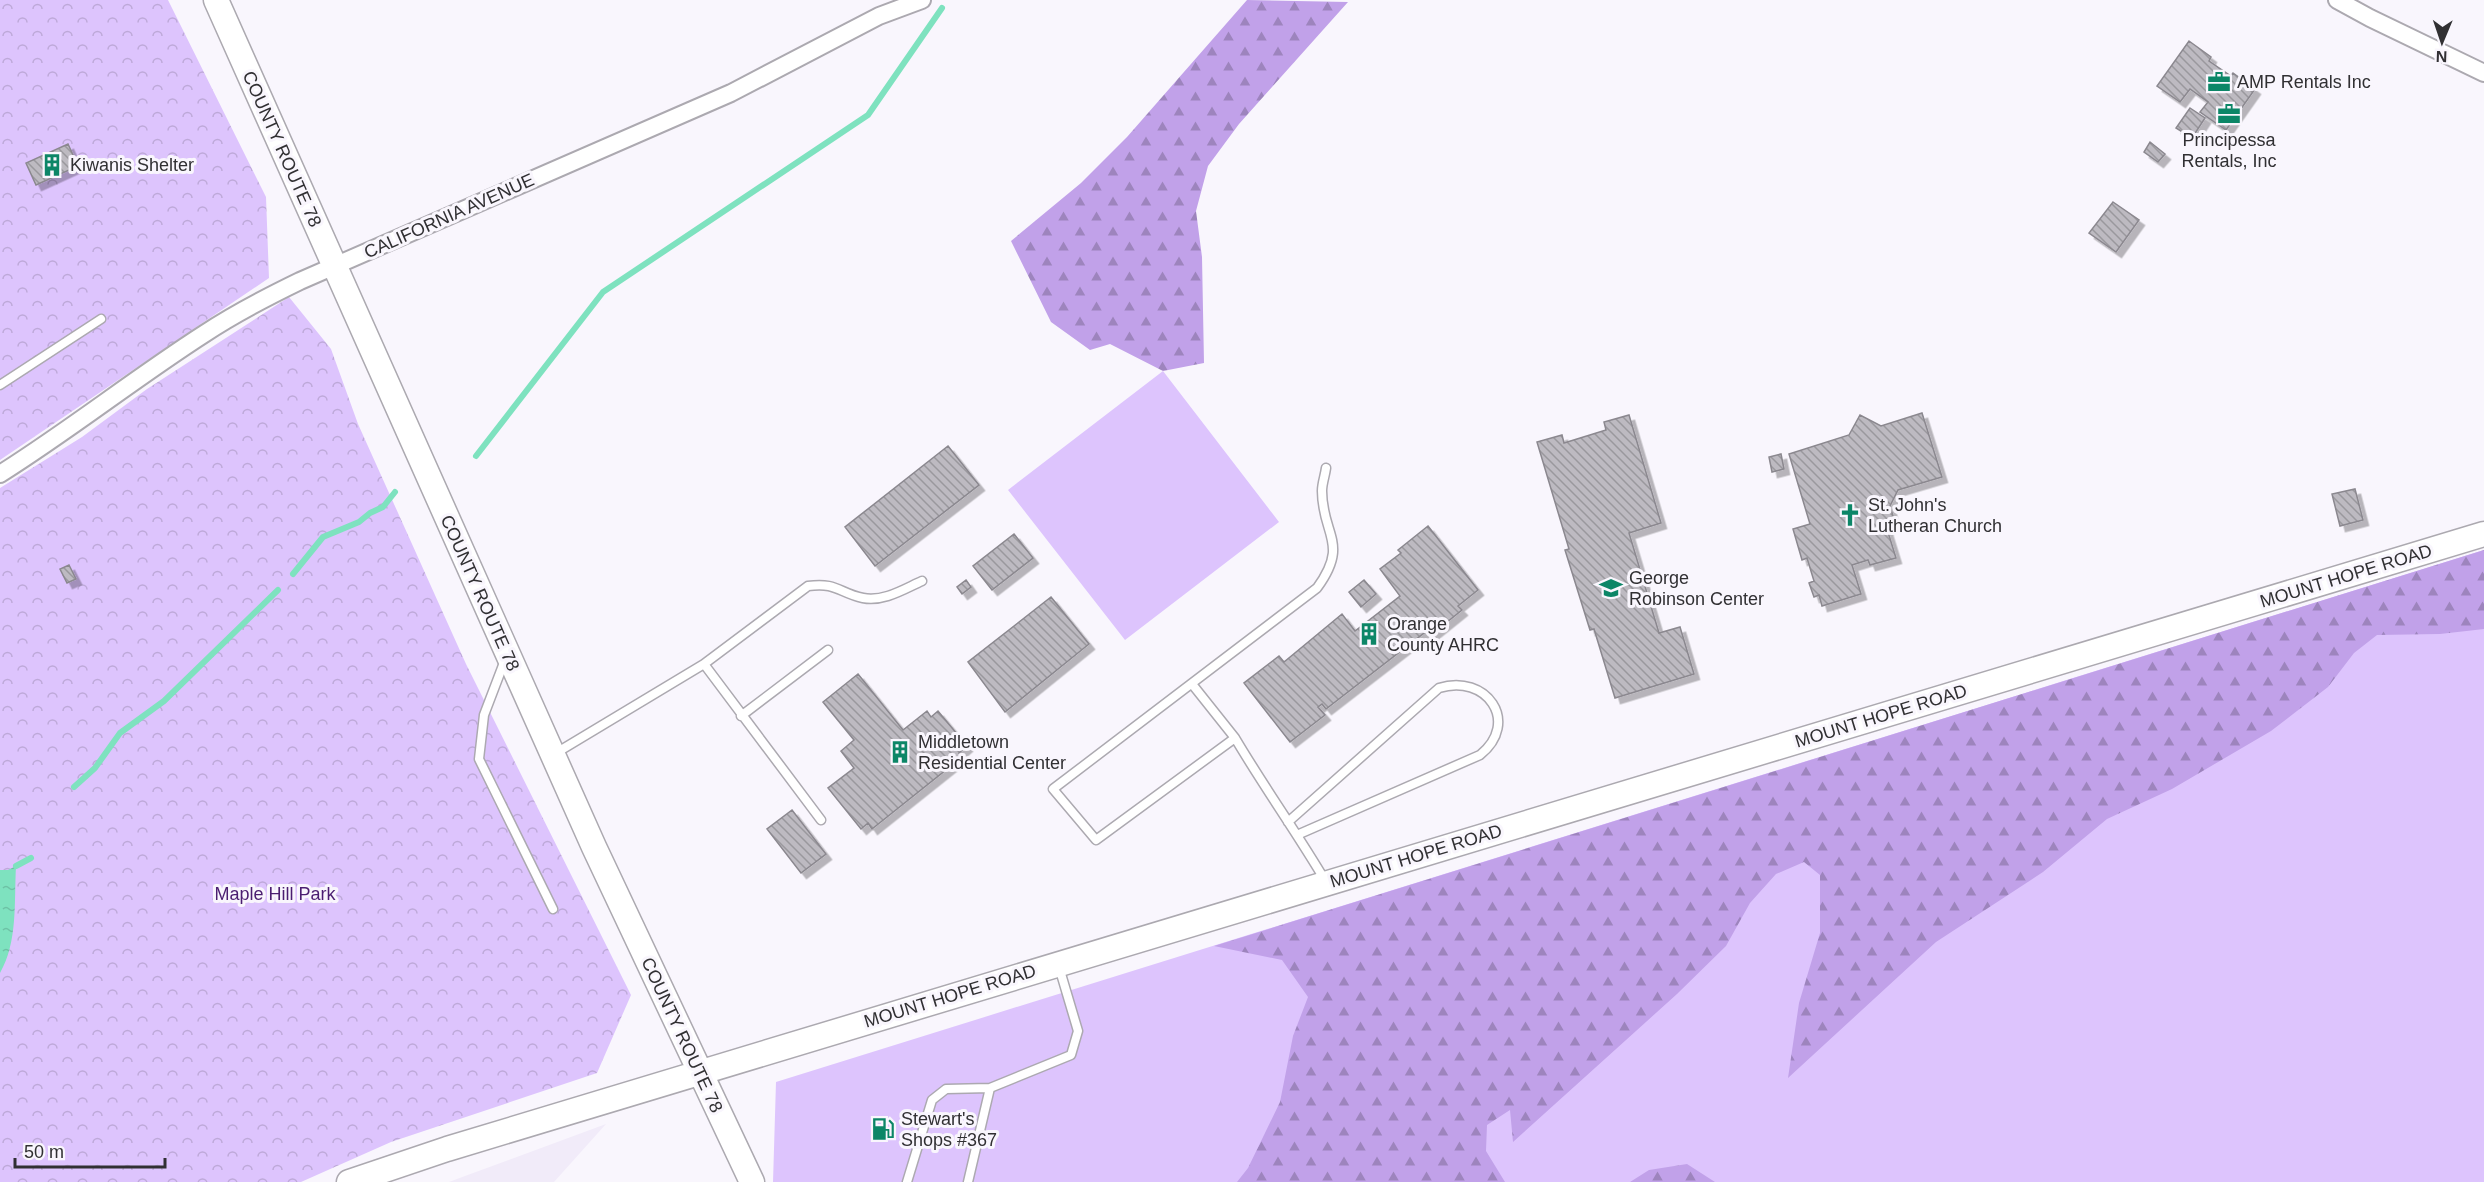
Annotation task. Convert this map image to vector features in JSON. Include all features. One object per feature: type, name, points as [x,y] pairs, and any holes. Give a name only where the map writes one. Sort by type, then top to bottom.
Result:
[{"type":"street","name":"COUNTY ROUTE 78","points":[[216,0],[553,755],[699,1074],[752,1182]]},
{"type":"street","name":"CALIFORNIA AVENUE","points":[[0,474],[55,440],[157,364],[252,305],[334,266],[731,93],[879,16],[922,0]]},
{"type":"street","points":[[2337,0],[2484,74]]},
{"type":"street","name":"MOUNT HOPE ROAD","points":[[349,1182],[447,1149],[1058,963],[2484,534]]},
{"type":"lane","points":[[0,385],[101,319]]},
{"type":"lane","points":[[1235,738],[1096,840],[1053,789],[1317,588],[1329,572],[1334,546],[1323,495],[1326,468]]},
{"type":"lane","points":[[553,755],[704,664],[808,586],[826,584],[863,598],[884,597],[922,581]]},
{"type":"lane","points":[[741,716],[828,650]]},
{"type":"lane","points":[[508,654],[484,715],[479,759],[553,909]]},
{"type":"lane","points":[[704,664],[820,820]]},
{"type":"lane","points":[[1192,684],[1235,738],[1259,780],[1297,835],[1326,883]]},
{"type":"lane","points":[[1288,822],[1439,688],[1448,685],[1469,686],[1479,690],[1493,704],[1497,711],[1498,728],[1489,747],[1480,755],[1297,835]]},
{"type":"lane","points":[[907,1182],[932,1100],[946,1089],[990,1088],[1071,1055],[1078,1031],[1058,963]]},
{"type":"lane","points":[[968,1182],[990,1088]]},
{"type":"shaded area","points":[[606,1124],[554,1182],[449,1182],[465,1176]]},
{"type":"green space","points":[[0,0],[168,0],[266,197],[269,278],[0,460]]},
{"type":"green space","points":[[1247,0],[1348,2],[1239,124],[1208,166],[1196,211],[1202,257],[1204,363],[1163,371],[1110,344],[1090,350],[1051,322],[1011,241],[1081,183],[1127,137]]},
{"type":"green space","name":"Maple Hill Park","points":[[289,297],[331,349],[358,424],[466,664],[631,995],[597,1073],[391,1142],[301,1182],[0,1182],[0,488],[82,437],[147,389]]},
{"type":"green space","points":[[1163,371],[1279,522],[1125,640],[1008,490]]},
{"type":"green space","points":[[2484,550],[2484,1182],[773,1182],[776,1082]]},
{"type":"green space","points":[[2484,550],[2484,629],[2440,634],[2377,635],[2354,653],[2328,687],[2271,731],[2172,789],[2107,819],[2043,872],[1936,942],[1788,1078],[1799,1003],[1820,933],[1820,875],[1804,862],[1776,874],[1750,903],[1726,946],[1677,994],[1513,1142],[1510,1110],[1487,1125],[1486,1151],[1505,1182],[1237,1182],[1248,1168],[1280,1102],[1293,1036],[1308,997],[1282,960],[1214,946]]},
{"type":"green space","points":[[1687,1164],[1715,1182],[1630,1182],[1649,1170]]},
{"type":"water","points":[[16,866],[12,935],[6,961],[0,973],[0,870],[8,870]]},
{"type":"building","points":[[2189,41],[2211,57],[2209,61],[2231,76],[2233,73],[2255,89],[2226,130],[2200,112],[2208,102],[2190,89],[2180,102],[2157,86]]},
{"type":"building","points":[[2190,108],[2205,118],[2192,138],[2176,128]]},
{"type":"building","points":[[2150,142],[2165,154],[2158,162],[2144,152]]},
{"type":"building","name":"Kiwanis Shelter","points":[[68,144],[78,166],[36,185],[26,163]]},
{"type":"building","points":[[2113,202],[2139,220],[2116,252],[2089,233]]},
{"type":"building","name":"St. John's Lutheran Church","points":[[1922,413],[1942,477],[1898,490],[1890,506],[1896,526],[1887,529],[1896,558],[1870,565],[1868,560],[1852,565],[1861,594],[1822,606],[1819,595],[1814,597],[1809,583],[1814,581],[1807,558],[1802,560],[1793,529],[1810,524],[1789,454],[1849,435],[1860,415],[1881,426]]},
{"type":"building","name":"George Robinson Center","points":[[1629,415],[1661,523],[1629,533],[1659,633],[1680,627],[1694,674],[1615,698],[1594,629],[1590,630],[1565,550],[1569,549],[1537,442],[1562,435],[1564,443],[1606,430],[1604,422]]},
{"type":"building","points":[[948,446],[979,485],[875,566],[845,527]]},
{"type":"building","points":[[1781,454],[1784,469],[1772,472],[1769,457]]},
{"type":"building","points":[[2355,489],[2363,520],[2340,526],[2332,494]]},
{"type":"building","name":"Orange County AHRC","points":[[1428,526],[1478,590],[1458,606],[1462,610],[1431,635],[1422,623],[1418,625],[1424,633],[1326,709],[1322,704],[1318,707],[1325,715],[1290,742],[1244,683],[1279,656],[1284,662],[1342,614],[1355,631],[1400,596],[1380,569],[1401,553],[1398,550]]},
{"type":"building","points":[[1014,534],[1033,558],[992,590],[973,566]]},
{"type":"building","points":[[69,565],[76,579],[67,583],[60,569]]},
{"type":"building","points":[[966,580],[971,587],[962,594],[957,587]]},
{"type":"building","points":[[1364,580],[1376,594],[1361,607],[1349,592]]},
{"type":"building","points":[[1051,597],[1089,644],[1005,712],[968,662]]},
{"type":"building","name":"Middletown Residential Center","points":[[858,674],[903,730],[927,711],[931,717],[938,711],[967,746],[959,753],[962,757],[872,829],[868,823],[861,829],[828,788],[854,768],[841,751],[854,740],[823,702]]},
{"type":"building","points":[[792,810],[826,854],[801,873],[767,829]]},
{"type":"waterway","points":[[476,456],[603,292],[868,115],[942,8]]},
{"type":"waterway","points":[[293,574],[323,537],[359,522],[370,513],[383,507],[395,492]]},
{"type":"waterway","points":[[74,787],[95,768],[120,733],[164,701],[278,590]]},
{"type":"waterway","points":[[16,866],[31,858]]},
{"type":"place","name":"AMP Rentals Inc","points":[[2219,82]]},
{"type":"place","name":"Principessa Rentals, Inc","points":[[2229,114]]},
{"type":"place","name":"Kiwanis Shelter","points":[[52,165]]},
{"type":"place","name":"St. John's Lutheran Church","points":[[1850,515]]},
{"type":"place","name":"George Robinson Center","points":[[1611,588]]},
{"type":"place","name":"Orange County AHRC","points":[[1369,634]]},
{"type":"place","name":"Middletown Residential Center","points":[[900,752]]},
{"type":"place","name":"Stewart's Shops #367","points":[[883,1129]]}]
